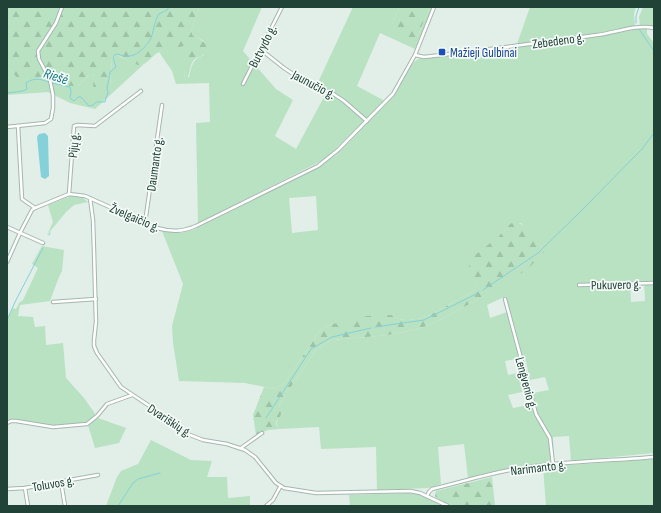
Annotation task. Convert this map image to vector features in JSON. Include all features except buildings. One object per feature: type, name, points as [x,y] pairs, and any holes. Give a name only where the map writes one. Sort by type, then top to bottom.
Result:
[{"type":"street","points":[[7,127],[45,124],[49,121],[52,115],[52,90],[50,80],[39,59],[38,51],[56,22],[62,7]]},
{"type":"street","name":"Butvydo g.","points":[[243,84],[282,7]]},
{"type":"street","name":"Žvelgaičio g.","points":[[69,194],[85,196],[157,228],[167,231],[186,230],[325,162],[393,94],[415,55],[434,7]]},
{"type":"street","name":"Zebedeno g.","points":[[415,55],[424,57],[584,37],[639,28],[654,28]]},
{"type":"street","name":"Jaunučio g.","points":[[260,49],[305,82],[332,93],[344,100],[367,121]]},
{"type":"street","name":"Pijų g.","points":[[69,194],[74,126],[96,126],[141,92]]},
{"type":"street","name":"Daumanto g.","points":[[145,223],[162,105]]},
{"type":"street","points":[[18,126],[22,199],[35,208]]},
{"type":"street","points":[[7,262],[30,213],[35,208],[69,194]]},
{"type":"street","name":"Dvariškių g.","points":[[90,198],[93,220],[96,299],[94,340],[97,353],[118,383],[132,395],[154,409],[171,424],[203,440],[240,448],[254,457],[280,487]]},
{"type":"street","points":[[7,226],[42,243]]},
{"type":"street","name":"Pukuvero g.","points":[[579,285],[654,283]]},
{"type":"street","points":[[53,302],[96,299]]},
{"type":"street","name":"Lengvenio g.","points":[[505,299],[536,414],[550,438],[553,464]]},
{"type":"street","points":[[7,423],[16,421],[53,427],[87,424],[97,416],[107,404],[132,395]]},
{"type":"street","points":[[240,448],[262,433]]},
{"type":"street","name":"Narimanto g.","points":[[427,496],[428,492],[432,489],[509,470],[553,464],[654,456]]},
{"type":"street","name":"Toluvos g.","points":[[7,489],[25,488],[98,475]]},
{"type":"street","points":[[61,482],[65,506]]},
{"type":"street","points":[[266,506],[273,500],[280,487],[316,494],[406,491],[420,493],[448,506]]},
{"type":"street","points":[[25,488],[28,506]]},
{"type":"green space","points":[[7,7],[199,7],[191,31],[193,36],[207,45],[207,51],[193,61],[185,82],[185,57],[182,54],[186,49],[184,46],[159,52],[141,65],[133,63],[117,55],[112,58],[109,89],[102,90],[95,88],[93,86],[93,74],[90,74],[79,85],[75,86],[56,84],[38,78],[20,81],[7,66]]},
{"type":"green space","points":[[199,7],[262,7],[243,51],[276,89],[293,100],[275,136],[296,149],[324,97],[314,91],[353,7],[399,7],[392,24],[417,37],[430,7],[433,7],[415,49],[380,33],[357,86],[385,101],[325,159],[198,224],[196,123],[210,122],[209,83],[176,84],[172,71],[159,52],[168,48],[185,46],[187,49],[184,78],[189,77],[195,61],[204,55],[204,41],[193,36],[191,31]]},
{"type":"green space","points":[[399,7],[430,7],[417,37],[413,39],[393,29],[392,24]]},
{"type":"green space","points":[[530,7],[636,7],[634,14],[635,26],[590,35],[517,44]]},
{"type":"green space","points":[[643,7],[654,7],[654,27],[640,26],[639,17]]},
{"type":"green space","points":[[647,29],[647,34],[654,43],[654,453],[571,461],[569,436],[553,437],[554,462],[519,466],[468,478],[464,444],[438,447],[441,484],[428,488],[377,490],[376,447],[321,449],[319,427],[279,429],[277,422],[281,414],[279,405],[315,351],[327,342],[333,340],[388,335],[414,330],[432,324],[477,300],[545,251],[521,223],[510,224],[498,237],[474,278],[476,284],[474,291],[430,315],[420,318],[405,320],[396,318],[392,315],[329,325],[320,330],[284,384],[275,389],[245,383],[179,381],[172,326],[183,284],[162,231],[180,233],[193,230],[310,172],[336,155],[393,97],[411,66],[418,59]],"holes":[[[316,196],[318,230],[292,233],[289,198]],[[644,281],[645,301],[631,302],[630,282]],[[506,296],[510,311],[490,318],[487,305]],[[525,357],[530,380],[545,377],[549,390],[533,393],[534,404],[513,408],[508,395],[527,391],[522,372],[508,375],[505,361]]]},
{"type":"green space","points":[[117,55],[137,65],[144,64],[95,109],[70,103],[48,92],[7,95],[7,66],[20,80],[38,78],[56,84],[70,86],[79,85],[90,74],[93,74],[94,77],[110,87],[112,58]]},
{"type":"green space","points":[[71,196],[82,197],[88,202],[74,205],[66,212],[47,235],[53,222],[48,205]]},
{"type":"green space","points":[[514,222],[527,229],[545,251],[527,270],[477,300],[432,324],[414,330],[388,335],[333,340],[327,342],[315,351],[279,405],[281,415],[276,424],[279,429],[268,430],[256,435],[253,415],[264,387],[275,389],[284,384],[320,330],[329,325],[366,316],[392,315],[396,318],[405,320],[420,318],[430,315],[474,291],[476,284],[469,272],[470,259]]},
{"type":"green space","points":[[42,246],[64,250],[62,271],[50,301],[20,305],[18,316],[33,317],[35,327],[45,326],[46,345],[63,343],[66,378],[84,398],[98,418],[126,428],[119,443],[95,448],[87,422],[53,426],[7,419],[7,320],[13,308],[16,309],[19,303],[23,300],[38,268],[32,264]]},
{"type":"green space","points":[[151,440],[191,460],[212,461],[207,477],[227,477],[228,498],[250,496],[250,506],[106,506],[117,477],[121,471],[138,464]]},
{"type":"green space","points":[[654,459],[654,506],[546,506],[543,467]]},
{"type":"green space","points":[[492,477],[495,506],[472,507],[453,505],[439,500],[435,496],[436,491]]},
{"type":"green space","points":[[418,494],[444,506],[350,506],[349,495]]},
{"type":"water","points":[[45,133],[48,136],[49,176],[45,179],[41,177],[37,137],[39,134]]},
{"type":"waterway","name":"Riešė","points":[[52,83],[70,87],[70,98],[74,101],[78,97],[81,97],[89,106],[96,102],[105,102],[108,93],[107,88],[110,72],[116,67],[114,56],[117,54],[125,56],[136,54],[148,44],[157,17],[169,7]]},
{"type":"waterway","points":[[636,23],[636,16],[639,7]]},
{"type":"waterway","points":[[639,29],[654,51]]},
{"type":"waterway","name":"Riešė","points":[[7,93],[23,91],[27,89],[26,83],[35,79],[49,82]]},
{"type":"waterway","points":[[483,290],[538,253],[642,149],[654,133]]},
{"type":"waterway","points":[[7,320],[43,248]]},
{"type":"waterway","points":[[375,327],[424,320],[478,293]]},
{"type":"waterway","points":[[266,418],[311,349],[332,337],[371,328]]},
{"type":"waterway","points":[[118,506],[133,483],[138,479],[160,473]]},
{"type":"place","name":"Mažieji Gulbinai","points":[[442,52]]}]
